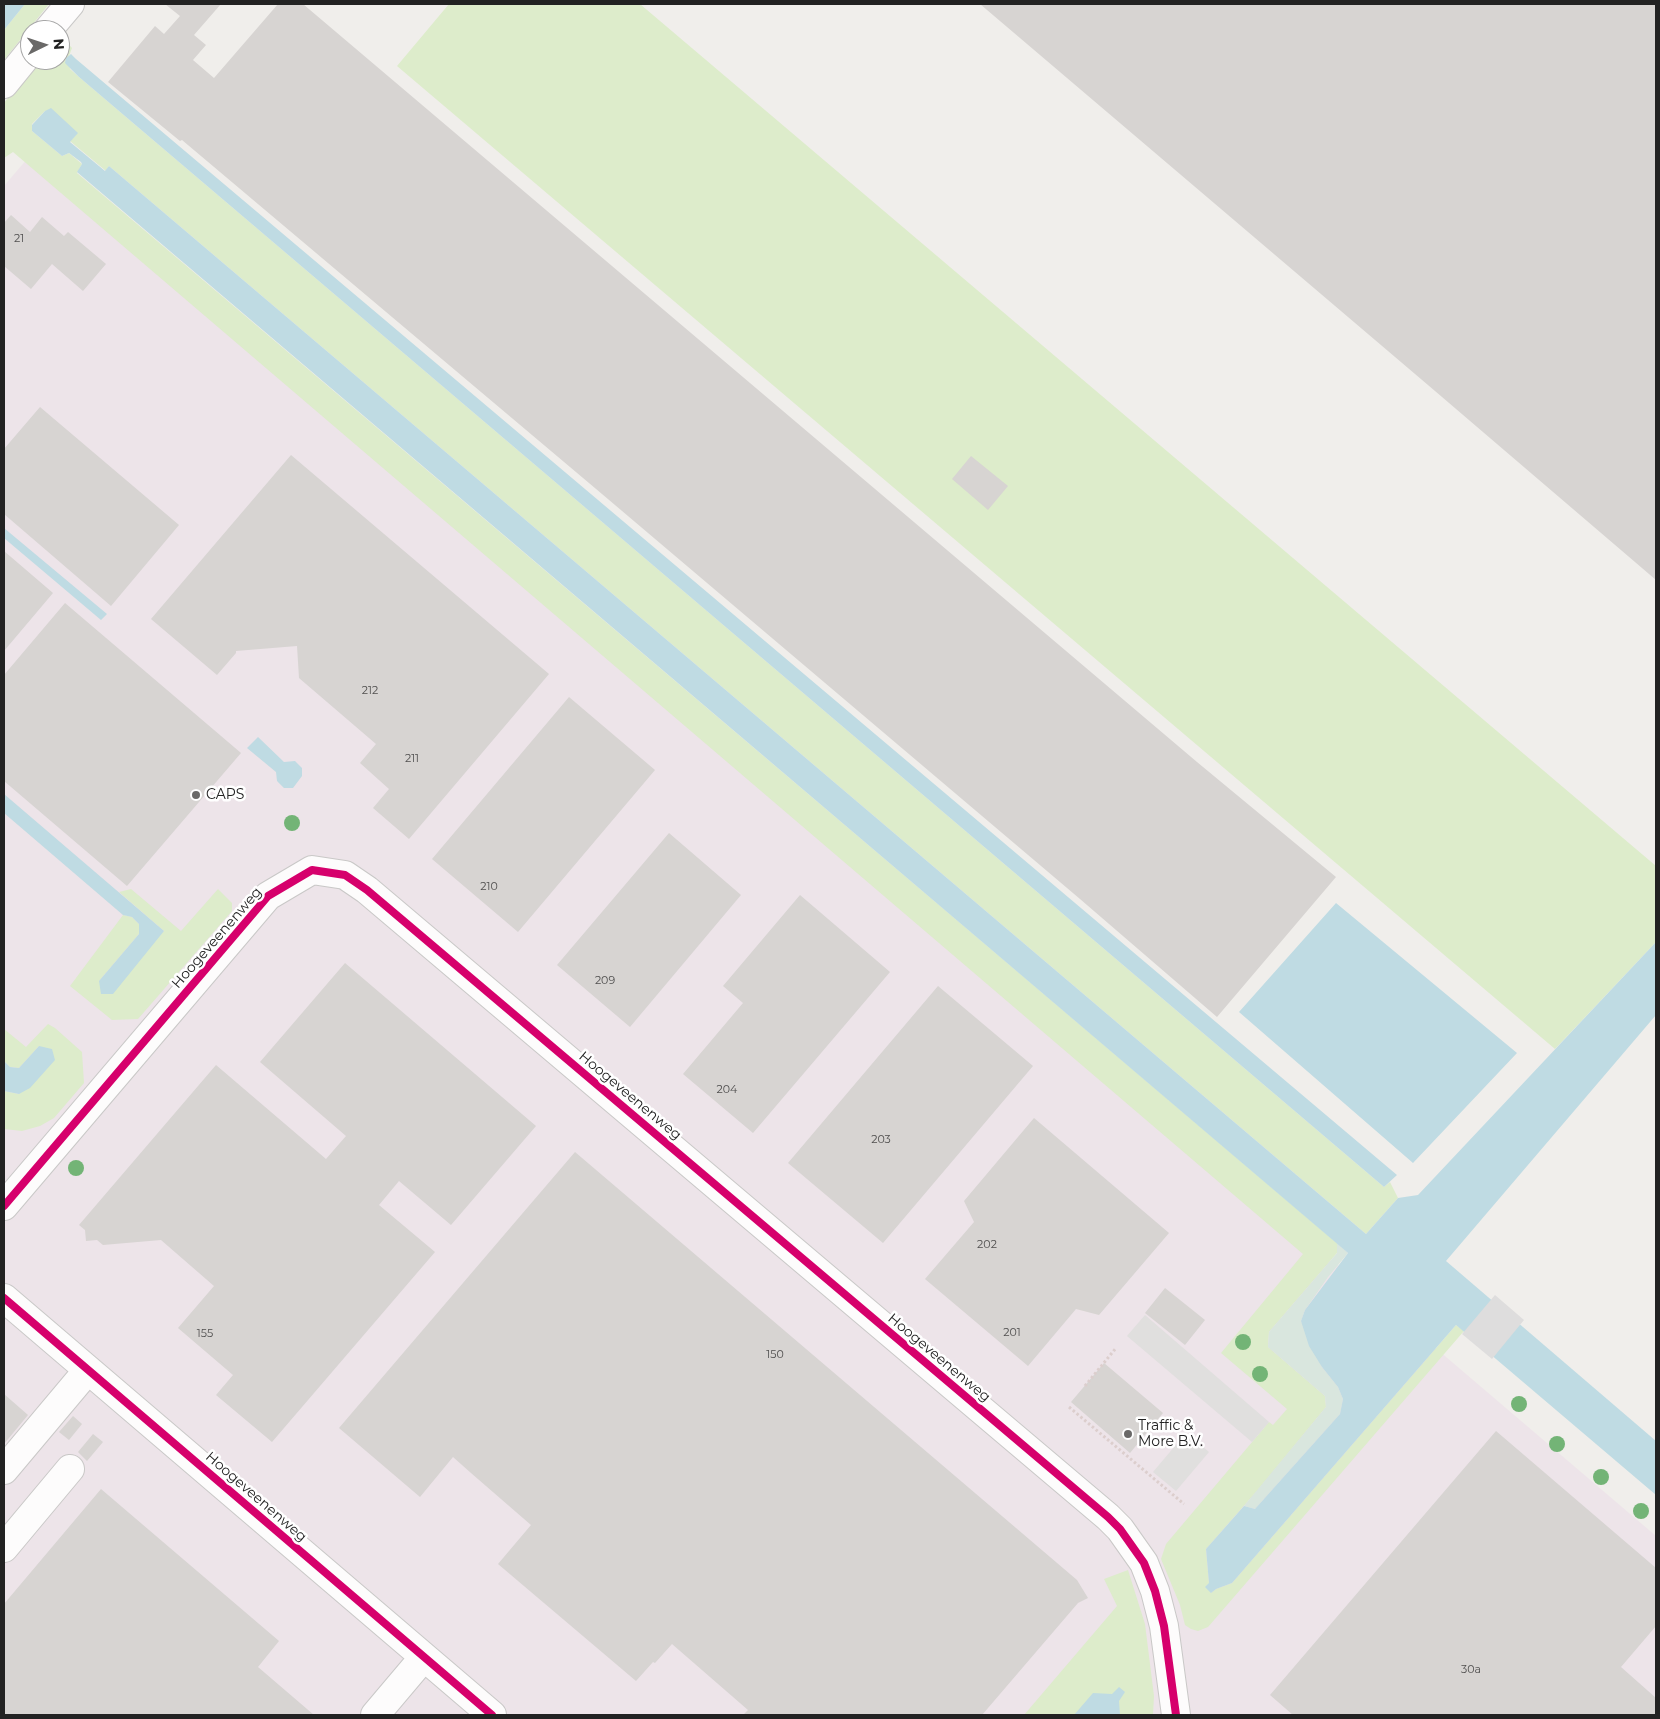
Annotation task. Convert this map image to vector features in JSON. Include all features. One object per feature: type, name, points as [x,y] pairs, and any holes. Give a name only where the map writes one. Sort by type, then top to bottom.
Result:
[{"type":"street","points":[[56,20],[70,4]]},
{"type":"street","points":[[4,84],[20,64]]},
{"type":"street","name":"Hoogeveenenweg","points":[[4,1206],[268,896],[312,870],[345,875],[367,890],[1120,1529],[1144,1563],[1155,1591],[1167,1643],[1176,1715]]},
{"type":"street","name":"Hoogeveenenweg","points":[[4,1298],[492,1715]]},
{"type":"street","points":[[4,1470],[88,1370]]},
{"type":"street","points":[[4,1548],[70,1469]]},
{"type":"street","points":[[375,1715],[424,1658]]},
{"type":"path","points":[[1085,1386],[1116,1348]]},
{"type":"path","points":[[1069,1407],[1184,1504]]},
{"type":"shaded area","points":[[33,152],[1656,1536],[1656,1715],[4,1715],[4,186]]},
{"type":"shaded area","points":[[1337,1243],[1348,1253],[1328,1277],[1305,1310],[1301,1321],[1322,1367],[1338,1387],[1343,1399],[1340,1414],[1255,1509],[1244,1506],[1326,1407],[1325,1396],[1268,1347],[1269,1332],[1337,1253]]},
{"type":"shaded area","points":[[1145,1315],[1269,1422],[1252,1442],[1127,1336]]},
{"type":"shaded area","points":[[1186,1433],[1209,1452],[1176,1491],[1153,1472]]},
{"type":"green space","points":[[25,4],[49,4],[36,20],[20,20],[20,40],[4,60],[4,30]]},
{"type":"green space","points":[[449,4],[640,4],[1656,866],[1656,942],[1555,1049],[397,66]]},
{"type":"green space","points":[[70,69],[1384,1187],[1390,1182],[1398,1198],[1366,1234],[109,166],[106,171],[70,141],[77,133],[45,111],[32,124],[32,131],[62,156],[69,153],[82,164],[77,173],[1337,1243],[1337,1253],[1269,1332],[1268,1347],[1325,1396],[1326,1407],[1206,1549],[1211,1593],[1232,1583],[1456,1325],[1464,1331],[1208,1627],[1198,1631],[1185,1625],[1180,1605],[1161,1559],[1166,1544],[1269,1422],[1273,1425],[1287,1409],[1221,1353],[1303,1254],[13,152],[4,158],[4,103],[29,70]]},
{"type":"green space","points":[[131,889],[181,931],[218,889],[232,903],[232,911],[138,1019],[112,1020],[70,986],[123,915],[132,917],[139,924],[139,934],[99,981],[164,931],[119,892]]},
{"type":"green space","points":[[48,1024],[82,1052],[84,1083],[54,1118],[40,1126],[22,1131],[4,1129],[4,1091],[19,1094],[39,1046],[19,1068],[10,1067],[4,1061],[4,1029],[26,1047]]},
{"type":"green space","points":[[1128,1570],[1145,1624],[1154,1696],[1153,1715],[1024,1715],[1117,1606],[1104,1579]]},
{"type":"water","points":[[4,4],[25,4],[4,30]]},
{"type":"water","points":[[70,55],[1397,1175],[1384,1187],[79,77],[70,68]]},
{"type":"water","points":[[51,108],[78,133],[70,142],[105,171],[109,166],[1366,1234],[1398,1198],[1418,1195],[1656,942],[1656,1015],[1446,1261],[1656,1441],[1656,1495],[1456,1325],[1232,1583],[1211,1593],[1205,1587],[1209,1583],[1206,1549],[1244,1506],[1255,1509],[1340,1414],[1343,1399],[1338,1387],[1322,1367],[1309,1346],[1301,1321],[1305,1310],[1348,1253],[77,172],[82,164],[81,162],[69,153],[62,156],[32,131],[32,125],[45,111]]},
{"type":"water","points":[[4,528],[107,614],[101,620],[4,538]]},
{"type":"water","points":[[258,737],[284,762],[295,761],[302,768],[302,776],[293,788],[284,788],[277,781],[276,772],[247,748]]},
{"type":"water","points":[[4,794],[164,931],[113,994],[101,994],[99,981],[139,934],[139,924],[132,917],[123,915],[4,813]]},
{"type":"water","points":[[1336,903],[1517,1053],[1413,1163],[1239,1012]]},
{"type":"water","points":[[39,1046],[52,1049],[55,1060],[30,1088],[19,1094],[4,1091],[4,1061],[10,1067],[19,1068]]},
{"type":"water","points":[[1119,1687],[1125,1692],[1119,1701],[1120,1715],[1074,1715],[1093,1693],[1112,1694]]},
{"type":"pier","points":[[1495,1295],[1524,1320],[1492,1359],[1462,1334]]},
{"type":"building","points":[[165,4],[221,4],[194,35],[206,45],[193,60],[214,78],[278,4],[303,4],[1197,762],[1336,877],[1217,1017],[602,494],[182,140],[180,141],[108,82],[155,26],[164,34],[180,16]]},
{"type":"building","points":[[980,4],[1656,4],[1656,580],[1435,391]]},
{"type":"building","points":[[11,215],[30,232],[42,217],[64,236],[68,232],[106,264],[83,291],[52,264],[31,289],[4,266],[4,223]]},
{"type":"building","points":[[40,407],[179,525],[111,606],[4,514],[4,449]]},
{"type":"building","points":[[291,455],[549,674],[409,839],[373,808],[389,789],[360,763],[376,744],[299,678],[297,646],[236,651],[217,675],[151,619]]},
{"type":"building","points":[[971,456],[1008,486],[988,510],[952,479]]},
{"type":"building","points":[[4,551],[53,593],[4,651]]},
{"type":"building","points":[[65,603],[241,753],[127,886],[4,781],[4,675]]},
{"type":"building","points":[[569,697],[655,770],[518,932],[432,859]]},
{"type":"building","points":[[669,833],[741,895],[630,1027],[557,965]]},
{"type":"building","points":[[800,895],[890,972],[753,1133],[683,1074],[743,1003],[723,986]]},
{"type":"building","points":[[345,963],[536,1126],[451,1225],[399,1181],[379,1205],[435,1252],[272,1442],[216,1395],[233,1375],[178,1328],[214,1286],[161,1240],[103,1245],[97,1240],[86,1241],[85,1230],[79,1225],[216,1065],[326,1159],[346,1136],[260,1062]]},
{"type":"building","points":[[938,986],[1033,1066],[883,1243],[788,1163]]},
{"type":"building","points":[[1034,1118],[1169,1233],[1099,1315],[1076,1309],[1028,1366],[925,1279],[974,1222],[964,1201]]},
{"type":"building","points":[[575,1152],[1077,1580],[1088,1598],[1078,1603],[982,1715],[743,1715],[748,1710],[672,1644],[636,1681],[498,1564],[531,1525],[453,1457],[420,1497],[339,1428]]},
{"type":"building","points":[[1165,1288],[1205,1320],[1185,1345],[1145,1313]]},
{"type":"building","points":[[1104,1363],[1163,1413],[1130,1453],[1071,1402]]},
{"type":"building","points":[[4,1394],[28,1415],[4,1444]]},
{"type":"building","points":[[73,1416],[82,1424],[69,1440],[59,1432]]},
{"type":"building","points":[[1496,1431],[1656,1568],[1656,1626],[1621,1667],[1656,1698],[1656,1715],[1293,1715],[1270,1695]]},
{"type":"building","points":[[93,1434],[103,1442],[87,1461],[78,1452]]},
{"type":"building","points":[[101,1489],[279,1641],[258,1667],[314,1715],[4,1715],[4,1604]]},
{"type":"cycle path","points":[[4,1206],[268,896],[312,870],[345,875],[367,890],[1120,1529],[1144,1563],[1155,1591],[1164,1626],[1176,1715]]},
{"type":"cycle path","points":[[4,1298],[492,1715]]},
{"type":"place","name":"CAPS","points":[[196,795]]},
{"type":"place","name":"Traffic & More B.V.","points":[[1128,1434]]}]
